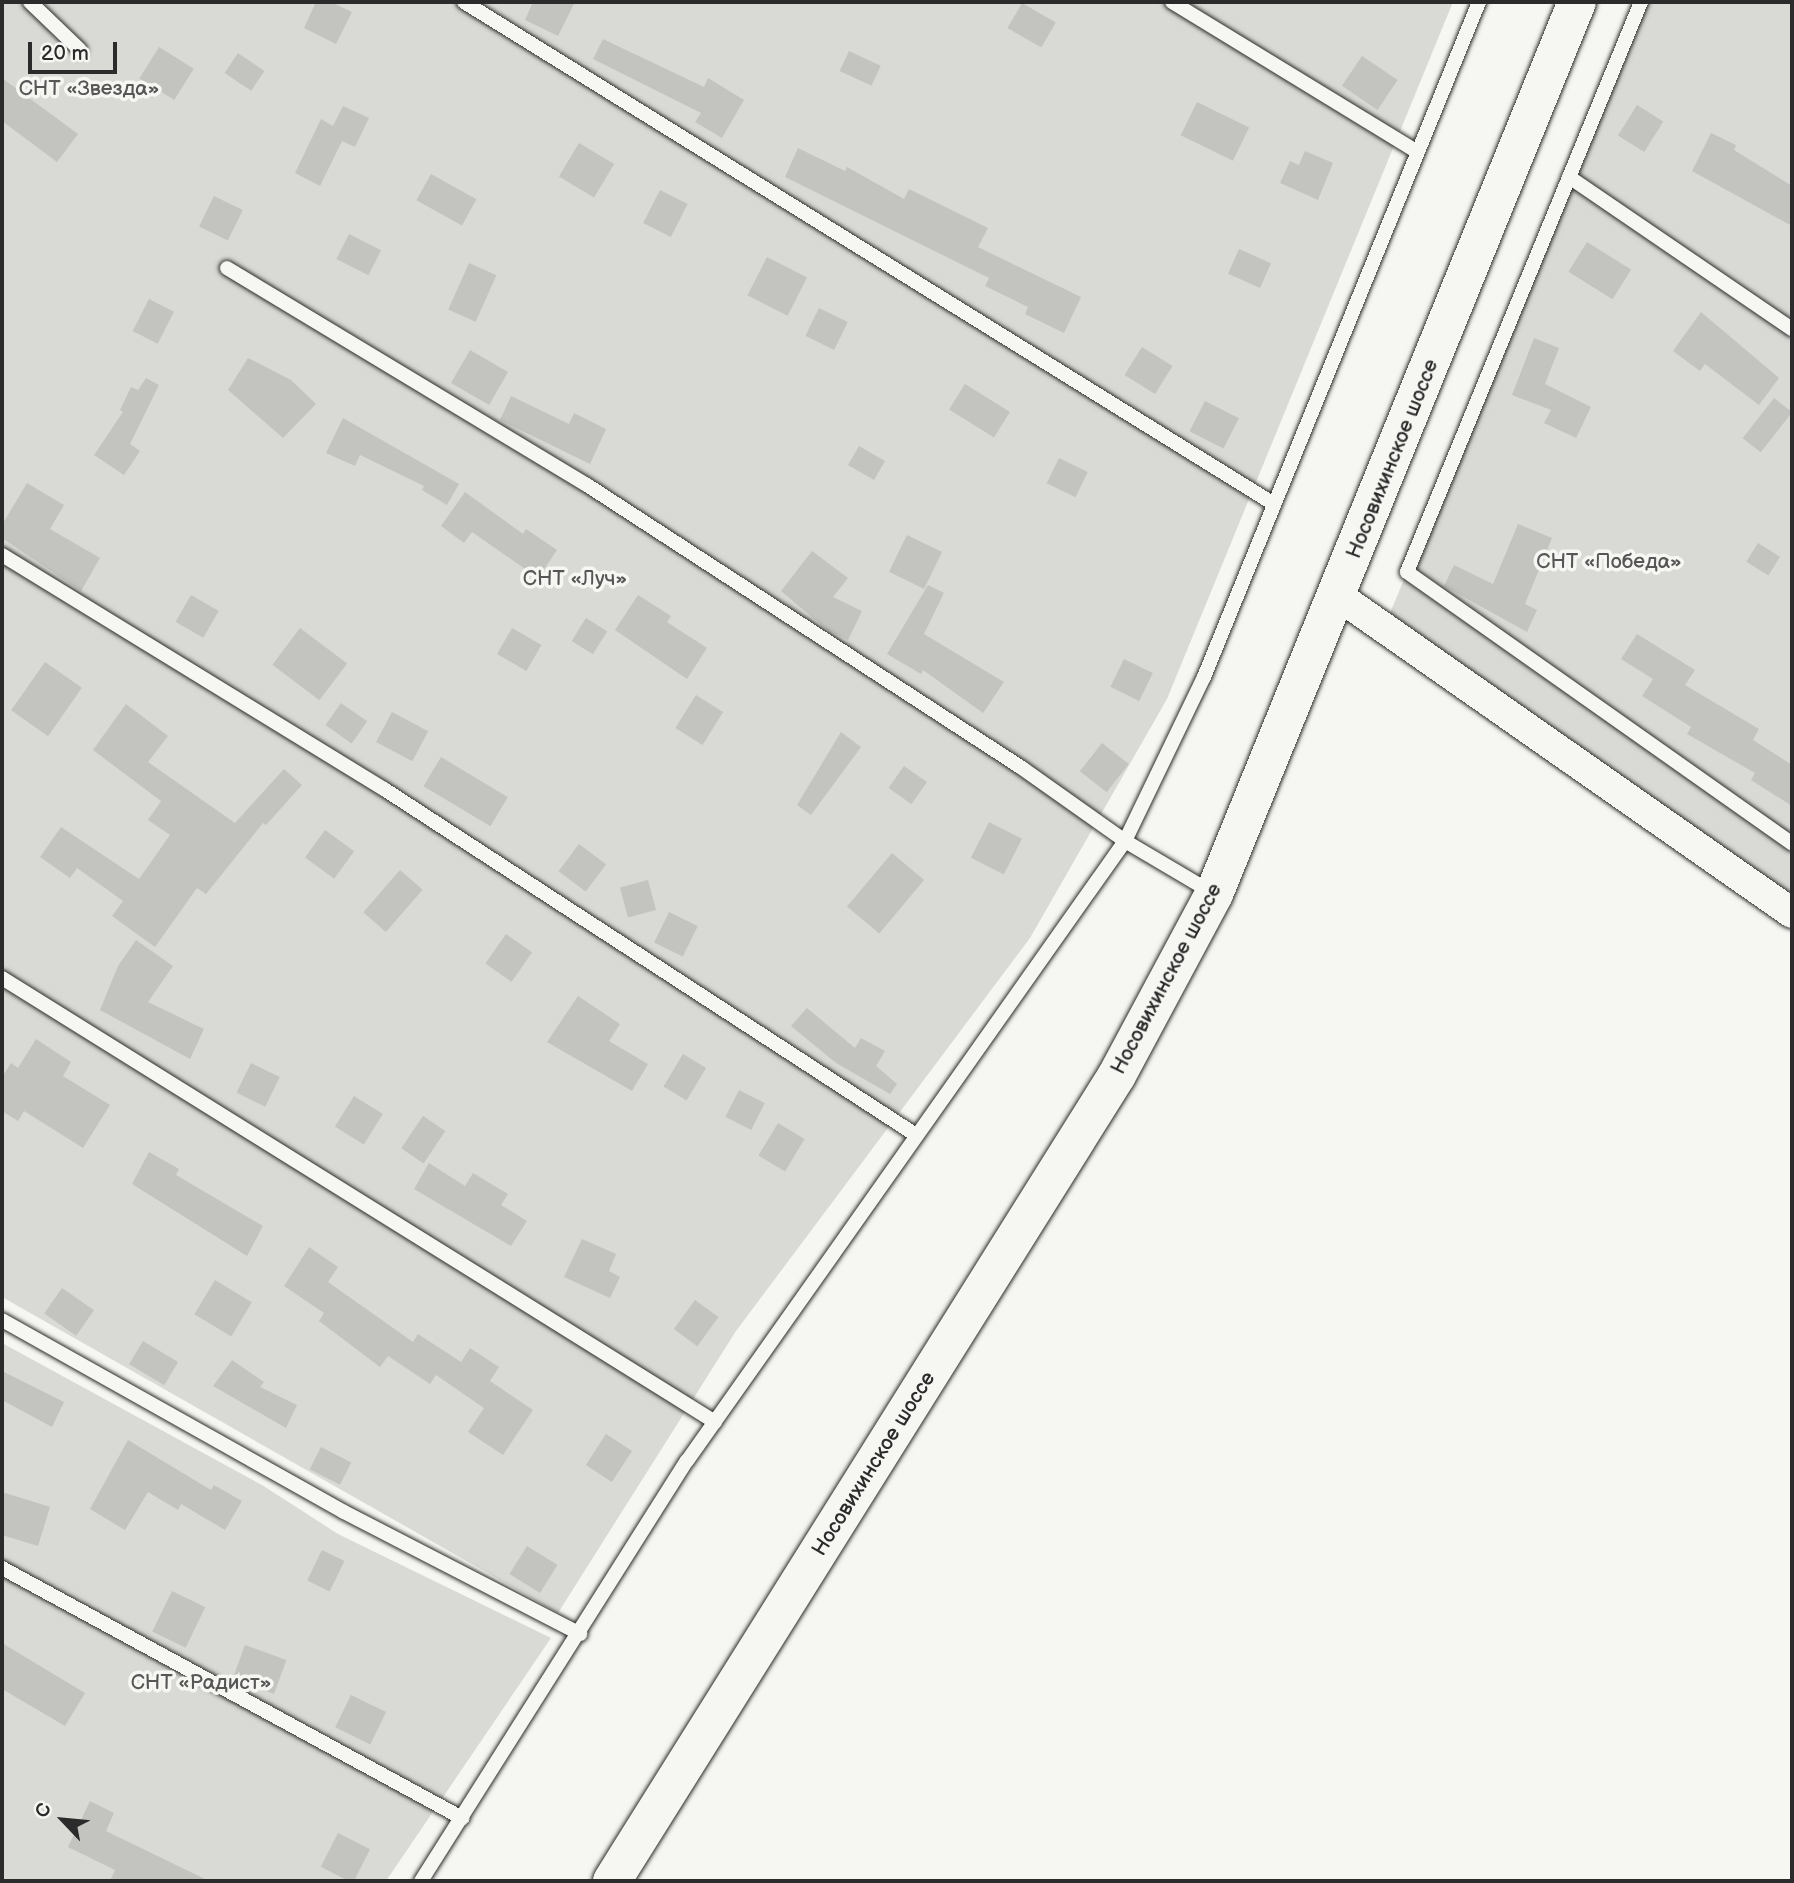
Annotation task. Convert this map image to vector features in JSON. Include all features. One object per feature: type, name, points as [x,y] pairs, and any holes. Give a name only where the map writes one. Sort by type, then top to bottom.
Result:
[{"type":"main road","name":"Носовихинское шоссе","points":[[612,1881],[1118,1075],[1214,894],[1338,595],[1577,2]]},
{"type":"street","points":[[1338,595],[1792,913]]},
{"type":"lane","points":[[30,2],[80,50]]},
{"type":"lane","points":[[464,2],[790,199],[1274,504]]},
{"type":"lane","points":[[1172,2],[1416,151]]},
{"type":"lane","points":[[421,1881],[715,1422],[1125,841],[1204,677],[1416,151],[1479,2]]},
{"type":"lane","points":[[1641,2],[1407,572],[1792,844]]},
{"type":"lane","points":[[1569,177],[1792,329]]},
{"type":"lane","points":[[227,268],[587,485],[1022,768],[1125,841],[1214,894]]},
{"type":"lane","points":[[2,555],[384,789],[916,1135]]},
{"type":"lane","points":[[2,978],[715,1422]]},
{"type":"lane","points":[[2,1320],[344,1512],[580,1634]]},
{"type":"lane","points":[[2,1568],[461,1818]]},
{"type":"green space","name":"СНТ «Луч»","points":[[2,2],[1453,2],[1167,699],[1030,938],[736,1331],[558,1613],[2,1297]]},
{"type":"green space","name":"СНТ «Победа»","points":[[1641,2],[1792,2],[1792,913],[1384,628]]},
{"type":"green space","name":"СНТ «Радист»","points":[[2,1343],[262,1485],[338,1534],[551,1638],[386,1881],[2,1881]]},
{"type":"building","points":[[316,2],[331,2],[352,12],[336,44],[304,28]]},
{"type":"building","points":[[533,2],[575,2],[558,36],[525,20]]},
{"type":"building","points":[[1022,3],[1056,22],[1041,48],[1008,28]]},
{"type":"building","points":[[603,39],[704,87],[708,78],[744,100],[722,138],[695,122],[701,113],[593,59]]},
{"type":"building","points":[[159,47],[194,69],[174,100],[139,78]]},
{"type":"building","points":[[849,51],[881,66],[871,86],[840,71]]},
{"type":"building","points":[[238,53],[265,71],[251,91],[225,73]]},
{"type":"building","points":[[1362,56],[1398,80],[1378,110],[1342,86]]},
{"type":"building","points":[[2,78],[78,134],[57,162],[2,121]]},
{"type":"building","points":[[1197,102],[1249,127],[1233,161],[1181,135]]},
{"type":"building","points":[[1637,105],[1663,121],[1644,152],[1618,136]]},
{"type":"building","points":[[343,106],[369,118],[355,147],[342,141],[320,186],[295,173],[321,119],[333,126]]},
{"type":"building","points":[[1711,133],[1736,145],[1734,150],[1792,186],[1792,226],[1692,171]]},
{"type":"building","points":[[579,143],[614,164],[594,198],[559,176]]},
{"type":"building","points":[[798,148],[845,171],[847,167],[904,199],[909,189],[988,228],[978,247],[1081,297],[1064,333],[1025,314],[1028,307],[985,286],[989,278],[785,177]]},
{"type":"building","points":[[1305,151],[1333,163],[1318,200],[1280,183],[1290,161],[1299,165]]},
{"type":"building","points":[[431,174],[476,199],[462,225],[416,200]]},
{"type":"building","points":[[660,190],[688,204],[671,237],[643,223]]},
{"type":"building","points":[[214,196],[243,210],[228,241],[199,227]]},
{"type":"building","points":[[349,234],[381,250],[368,275],[336,259]]},
{"type":"building","points":[[1587,242],[1631,270],[1613,299],[1568,272]]},
{"type":"building","points":[[1239,249],[1271,263],[1260,288],[1228,274]]},
{"type":"building","points":[[767,257],[807,277],[788,316],[747,295]]},
{"type":"building","points":[[469,263],[496,275],[476,322],[448,310]]},
{"type":"building","points":[[149,299],[174,312],[158,344],[133,331]]},
{"type":"building","points":[[819,308],[848,322],[834,350],[805,336]]},
{"type":"building","points":[[1701,312],[1779,378],[1759,405],[1705,364],[1700,371],[1673,351]]},
{"type":"building","points":[[1534,338],[1559,348],[1545,384],[1591,407],[1576,438],[1544,423],[1551,410],[1512,395]]},
{"type":"building","points":[[1142,347],[1173,366],[1155,394],[1125,375]]},
{"type":"building","points":[[470,350],[508,372],[489,405],[451,383]]},
{"type":"building","points":[[248,358],[291,380],[316,404],[283,438],[228,390]]},
{"type":"building","points":[[146,378],[159,385],[130,444],[140,451],[124,475],[94,455],[123,412],[120,410],[131,387],[138,390]]},
{"type":"building","points":[[965,384],[1010,412],[994,438],[949,409]]},
{"type":"building","points":[[511,396],[569,424],[574,413],[606,429],[590,464],[500,420]]},
{"type":"building","points":[[1774,398],[1792,412],[1761,452],[1743,438]]},
{"type":"building","points":[[1205,401],[1239,418],[1223,449],[1190,431]]},
{"type":"building","points":[[343,418],[459,484],[447,505],[422,490],[424,486],[360,455],[355,466],[326,453]]},
{"type":"building","points":[[859,446],[885,461],[874,480],[848,465]]},
{"type":"building","points":[[1059,458],[1088,472],[1075,497],[1047,483]]},
{"type":"building","points":[[27,483],[64,505],[50,529],[100,558],[81,591],[2,538],[2,525]]},
{"type":"building","points":[[465,492],[523,534],[526,529],[557,550],[538,578],[472,532],[464,543],[441,526]]},
{"type":"building","points":[[1518,524],[1552,538],[1525,604],[1537,610],[1527,632],[1444,586],[1454,565],[1493,584]]},
{"type":"building","points":[[907,535],[942,552],[924,589],[889,572]]},
{"type":"building","points":[[1758,543],[1780,557],[1768,575],[1746,562]]},
{"type":"building","points":[[812,551],[848,578],[833,597],[862,611],[848,640],[826,629],[781,591]]},
{"type":"building","points":[[928,585],[944,593],[924,634],[1004,682],[983,713],[923,670],[921,674],[887,654]]},
{"type":"building","points":[[191,595],[219,611],[203,638],[176,622]]},
{"type":"building","points":[[638,595],[671,616],[667,622],[707,648],[687,679],[615,630]]},
{"type":"building","points":[[586,618],[607,631],[593,654],[572,641]]},
{"type":"building","points":[[300,628],[347,664],[319,700],[272,665]]},
{"type":"building","points":[[512,628],[541,645],[526,671],[497,654]]},
{"type":"building","points":[[1637,634],[1695,670],[1685,685],[1759,729],[1753,740],[1792,765],[1792,806],[1751,780],[1755,773],[1687,734],[1691,727],[1642,696],[1653,679],[1621,659]]},
{"type":"building","points":[[1124,659],[1153,673],[1139,701],[1110,687]]},
{"type":"building","points":[[45,662],[82,688],[48,736],[11,710]]},
{"type":"building","points":[[696,695],[723,712],[702,745],[675,728]]},
{"type":"building","points":[[341,703],[367,721],[352,743],[326,725]]},
{"type":"building","points":[[126,704],[168,736],[148,762],[235,823],[284,769],[302,785],[266,825],[263,823],[206,894],[197,888],[155,947],[112,916],[123,901],[77,868],[70,878],[40,857],[61,827],[139,879],[170,835],[148,820],[161,801],[93,750]]},
{"type":"building","points":[[392,712],[428,731],[412,761],[376,742]]},
{"type":"building","points":[[841,732],[861,747],[811,815],[797,805]]},
{"type":"building","points":[[1102,743],[1129,764],[1107,792],[1080,771]]},
{"type":"building","points":[[441,757],[508,797],[490,826],[423,786]]},
{"type":"building","points":[[904,766],[927,782],[911,804],[889,788]]},
{"type":"building","points":[[989,822],[1022,839],[1004,874],[971,858]]},
{"type":"building","points":[[325,830],[354,851],[334,879],[305,858]]},
{"type":"building","points":[[579,844],[606,864],[586,892],[559,871]]},
{"type":"building","points":[[892,853],[924,880],[879,934],[847,907]]},
{"type":"building","points":[[400,870],[423,890],[386,932],[363,912]]},
{"type":"building","points":[[648,880],[656,910],[628,917],[620,888]]},
{"type":"building","points":[[669,912],[698,926],[683,957],[654,943]]},
{"type":"building","points":[[506,934],[532,952],[512,982],[485,963]]},
{"type":"building","points":[[136,940],[173,966],[148,1002],[204,1029],[190,1059],[100,1010],[118,966]]},
{"type":"building","points":[[578,996],[620,1024],[609,1041],[648,1064],[632,1091],[547,1042]]},
{"type":"building","points":[[807,1008],[855,1048],[861,1038],[885,1051],[876,1066],[897,1084],[890,1094],[836,1063],[791,1026]]},
{"type":"building","points":[[36,1039],[71,1062],[63,1076],[110,1105],[83,1148],[24,1111],[18,1121],[2,1111],[2,1077],[11,1063],[18,1068]]},
{"type":"building","points":[[683,1054],[706,1068],[687,1100],[663,1087]]},
{"type":"building","points":[[251,1063],[280,1077],[265,1107],[237,1093]]},
{"type":"building","points":[[739,1090],[765,1103],[751,1130],[725,1117]]},
{"type":"building","points":[[354,1096],[383,1114],[364,1145],[335,1127]]},
{"type":"building","points":[[423,1116],[445,1131],[424,1163],[401,1148]]},
{"type":"building","points":[[778,1123],[805,1139],[785,1172],[758,1156]]},
{"type":"building","points":[[149,1152],[179,1169],[176,1175],[263,1226],[247,1256],[132,1184]]},
{"type":"building","points":[[429,1163],[465,1186],[473,1173],[508,1194],[501,1205],[527,1221],[511,1246],[414,1189]]},
{"type":"building","points":[[582,1239],[616,1254],[609,1271],[620,1277],[610,1298],[564,1277]]},
{"type":"building","points":[[309,1247],[338,1267],[328,1282],[413,1342],[418,1334],[461,1362],[470,1348],[499,1367],[490,1381],[533,1410],[503,1455],[468,1432],[484,1408],[436,1375],[430,1384],[388,1356],[380,1367],[319,1321],[324,1313],[284,1286]]},
{"type":"building","points":[[215,1280],[252,1302],[231,1336],[194,1314]]},
{"type":"building","points":[[62,1288],[94,1310],[76,1336],[44,1313]]},
{"type":"building","points":[[695,1300],[718,1317],[697,1346],[674,1329]]},
{"type":"building","points":[[143,1341],[178,1362],[164,1385],[129,1364]]},
{"type":"building","points":[[232,1360],[264,1382],[260,1387],[297,1405],[286,1428],[213,1386]]},
{"type":"building","points":[[2,1371],[64,1402],[52,1427],[2,1400]]},
{"type":"building","points":[[606,1434],[632,1451],[612,1482],[586,1465]]},
{"type":"building","points":[[128,1440],[211,1490],[214,1485],[242,1501],[225,1530],[181,1504],[178,1510],[148,1492],[125,1530],[90,1509]]},
{"type":"building","points":[[321,1447],[351,1462],[340,1485],[310,1469]]},
{"type":"building","points":[[2,1492],[50,1507],[38,1546],[2,1535]]},
{"type":"building","points":[[527,1546],[558,1565],[540,1593],[510,1574]]},
{"type":"building","points":[[322,1550],[344,1561],[330,1592],[307,1581]]},
{"type":"building","points":[[172,1591],[205,1607],[186,1648],[152,1631]]},
{"type":"building","points":[[2,1643],[85,1693],[65,1726],[2,1689]]},
{"type":"building","points":[[245,1645],[286,1660],[274,1694],[233,1679]]},
{"type":"building","points":[[351,1695],[386,1712],[370,1744],[335,1727]]},
{"type":"building","points":[[90,1801],[114,1813],[106,1831],[209,1881],[110,1881],[115,1870],[68,1847]]},
{"type":"building","points":[[338,1833],[370,1849],[354,1881],[349,1881],[321,1867]]},
{"type":"park label","name":"СНТ «Звезда»","points":[[89,89]]}]
